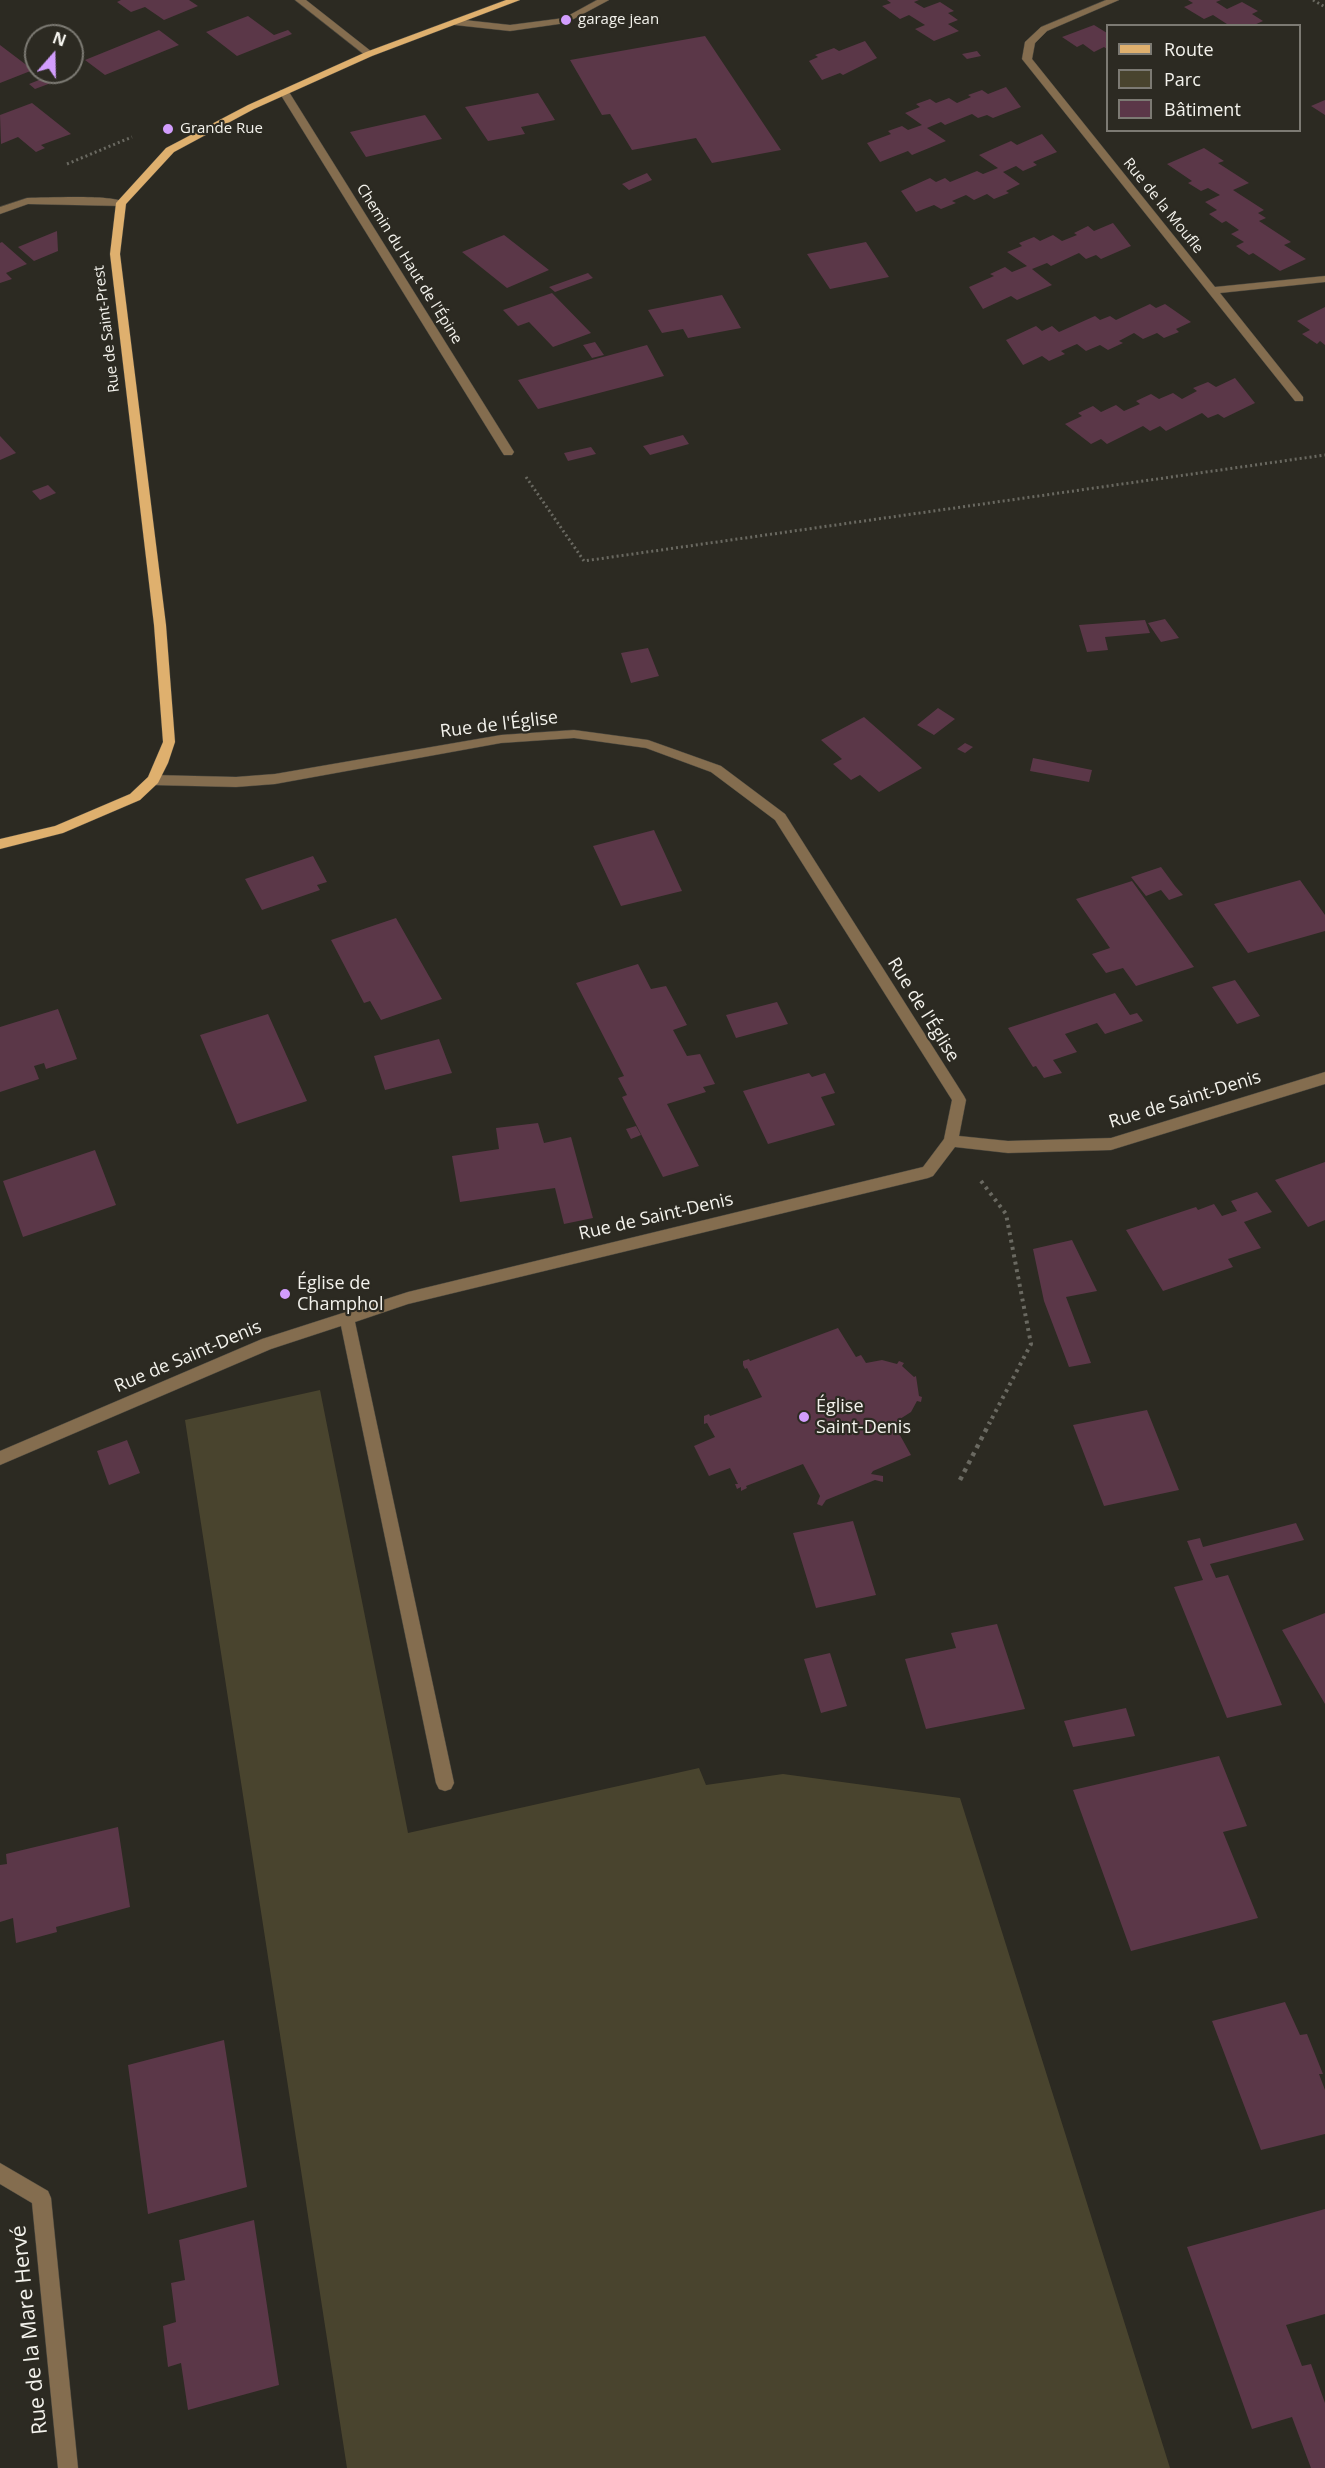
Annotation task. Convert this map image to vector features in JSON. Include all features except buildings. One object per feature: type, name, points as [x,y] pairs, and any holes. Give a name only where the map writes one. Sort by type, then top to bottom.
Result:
[{"type":"main road","points":[[121,203],[170,150],[284,92],[369,54],[515,0]]},
{"type":"main road","name":"Rue de Saint-Prest","points":[[121,203],[115,254],[160,625],[169,718],[169,742],[153,780]]},
{"type":"main road","points":[[0,844],[58,830],[111,808],[135,797],[153,780]]},
{"type":"street","points":[[300,0],[369,54]]},
{"type":"street","points":[[455,22],[510,28],[566,20],[604,0]]},
{"type":"street","name":"Rue de la Moufle","points":[[1114,0],[1044,29],[1030,42],[1026,59],[1299,399]]},
{"type":"street","name":"Chemin du Haut de l'Épine","points":[[284,92],[508,452]]},
{"type":"street","points":[[0,212],[27,201],[121,203]]},
{"type":"street","points":[[1212,291],[1325,279]]},
{"type":"street","name":"Rue de l'Église","points":[[153,780],[236,782],[275,779],[501,739],[573,734],[648,744],[716,769],[780,817],[959,1100],[951,1141]]},
{"type":"street","name":"Rue de Saint-Denis","points":[[0,1458],[267,1344],[408,1298],[928,1172],[951,1141],[1008,1147],[1111,1144],[1325,1078]]},
{"type":"street","points":[[347,1318],[445,1784]]},
{"type":"street","name":"Rue de la Mare Hervé","points":[[0,2173],[40,2198],[68,2468]]},
{"type":"path","points":[[1313,0],[1325,7]]},
{"type":"path","points":[[508,452],[584,561],[1325,455]]},
{"type":"path","points":[[951,1141],[1006,1214],[1031,1344],[960,1480]]},
{"type":"green space","points":[[320,1390],[408,1833],[699,1768],[706,1785],[783,1774],[960,1798],[1170,2468],[347,2468],[185,1420]]},
{"type":"place","name":"garage jean","points":[[566,20]]},
{"type":"place","name":"Grande Rue","points":[[168,129]]},
{"type":"place","name":"Église de Champhol","points":[[285,1294]]},
{"type":"place","name":"Église Saint-Denis","points":[[804,1417]]}]
